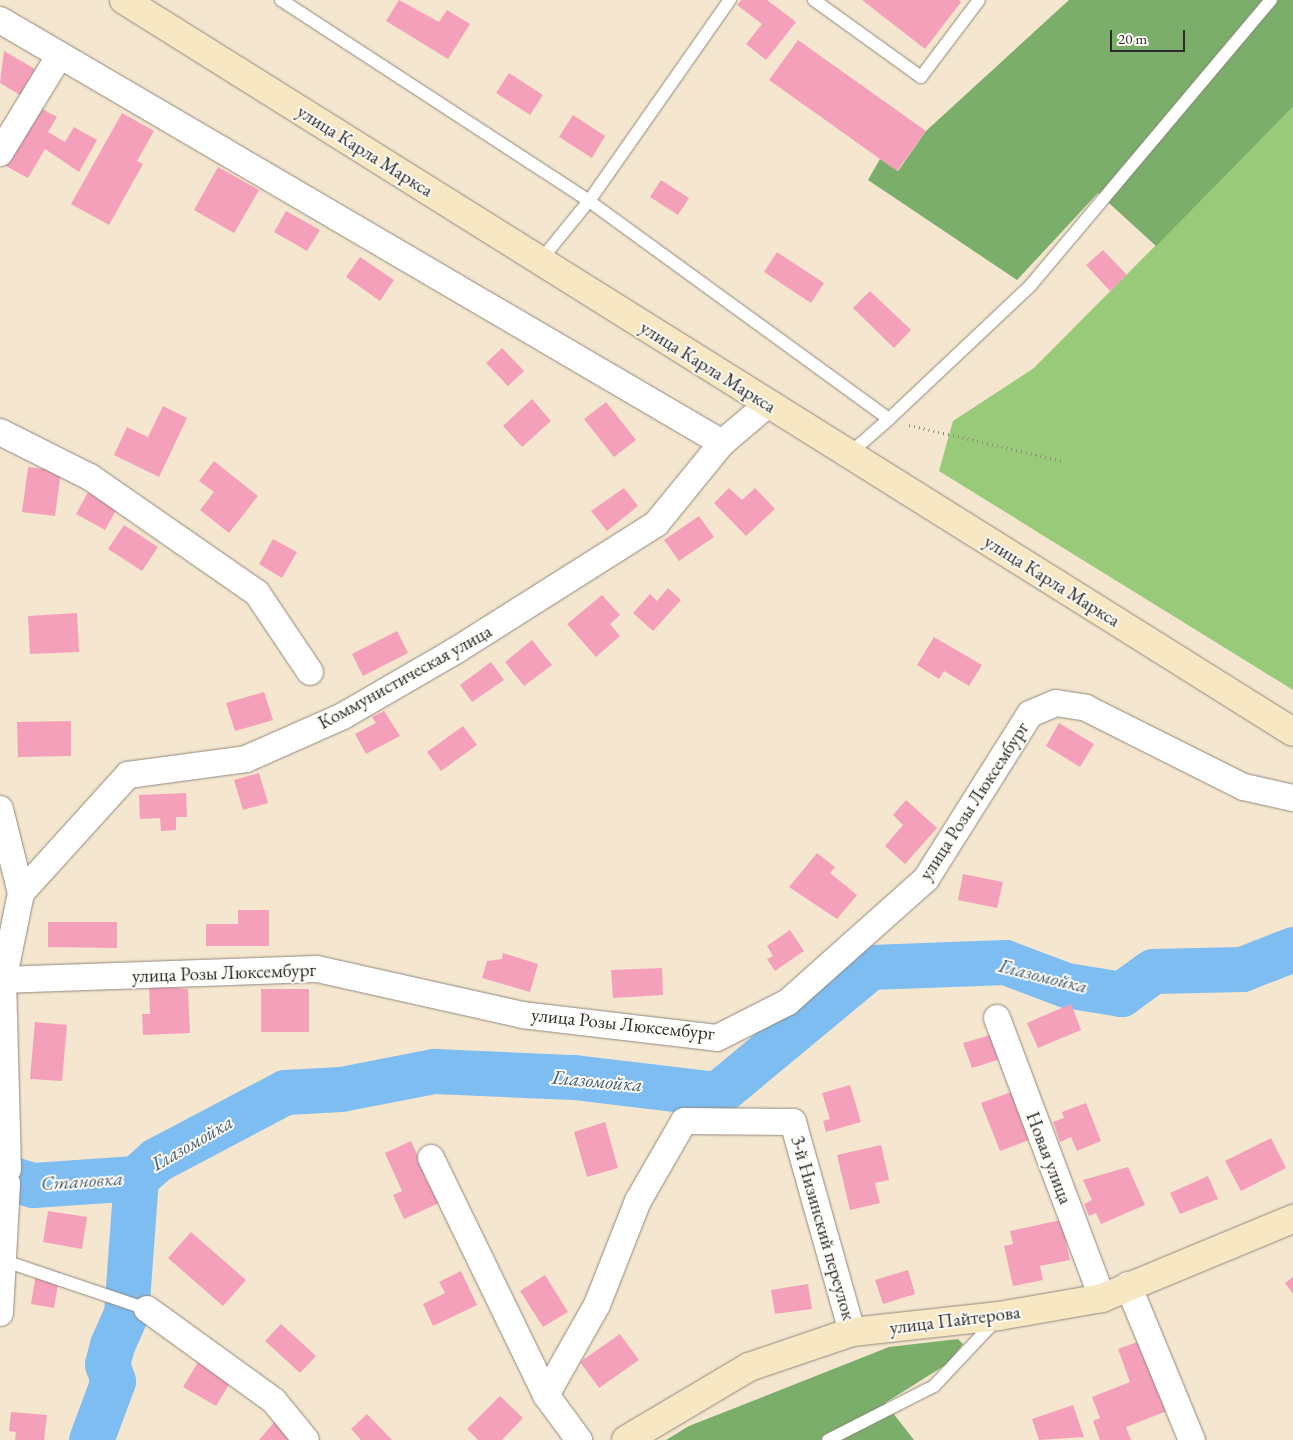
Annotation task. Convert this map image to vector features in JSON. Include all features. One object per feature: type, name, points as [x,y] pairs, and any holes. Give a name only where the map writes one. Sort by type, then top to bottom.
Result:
[{"type":"main road","name":"улица Карла Маркса","points":[[124,0],[767,405],[849,454],[1293,732]]},
{"type":"main road","name":"улица Пайтерова","points":[[626,1440],[749,1367],[852,1332],[999,1316],[1102,1298],[1128,1285],[1293,1219]]},
{"type":"street","points":[[0,20],[58,58],[722,443]]},
{"type":"street","points":[[0,153],[58,58]]},
{"type":"street","name":"Коммунистическая улица","points":[[22,893],[128,775],[246,759],[343,716],[455,651],[656,524],[722,443],[767,405]]},
{"type":"street","points":[[0,432],[90,477],[257,593],[310,672]]},
{"type":"street","name":"улица Розы Люксембург","points":[[1,980],[318,968],[522,1014],[717,1038],[788,1002],[926,880],[1030,714],[1056,703],[1086,708],[1244,788],[1293,798]]},
{"type":"street","name":"Коммунистическая улица","points":[[0,809],[22,893],[1,980],[8,1176],[5,1261],[0,1313]]},
{"type":"street","name":"Новая улица","points":[[997,1018],[1102,1298]]},
{"type":"street","name":"3-й Низинский переулок","points":[[546,1395],[597,1305],[638,1201],[684,1121],[793,1122],[852,1332]]},
{"type":"street","points":[[431,1158],[546,1395],[579,1440]]},
{"type":"street","points":[[1128,1285],[1192,1440]]},
{"type":"street","points":[[147,1309],[274,1401],[306,1440]]},
{"type":"lane","points":[[281,0],[589,201],[889,420]]},
{"type":"lane","points":[[540,261],[589,201],[730,0]]},
{"type":"lane","points":[[814,0],[921,77],[978,0]]},
{"type":"lane","points":[[849,454],[889,420],[1030,286],[1271,0]]},
{"type":"lane","points":[[5,1261],[116,1296],[147,1309]]},
{"type":"lane","points":[[828,1440],[934,1386],[999,1316]]},
{"type":"path","points":[[889,420],[1063,461]]},
{"type":"green space","points":[[1069,0],[1293,0],[1293,107],[1156,246],[1098,193],[1017,280],[868,180],[880,159],[898,171],[926,131]]},
{"type":"green space","points":[[1293,107],[1293,690],[939,471],[953,421],[1034,368]]},
{"type":"green space","points":[[958,1339],[963,1344],[947,1364],[885,1403],[914,1440],[666,1440],[689,1426],[889,1347]]},
{"type":"building","points":[[399,0],[439,22],[447,10],[470,24],[448,59],[386,21]]},
{"type":"building","points":[[741,0],[767,0],[796,22],[766,60],[746,44],[762,24],[737,5]]},
{"type":"building","points":[[862,0],[959,0],[961,2],[925,49]]},
{"type":"building","points":[[798,40],[926,131],[897,171],[769,80]]},
{"type":"building","points":[[4,51],[35,69],[20,95],[0,83]]},
{"type":"building","points":[[509,73],[543,95],[530,115],[496,93]]},
{"type":"building","points":[[39,107],[57,117],[48,132],[65,142],[74,127],[97,140],[79,172],[45,149],[28,178],[6,166]]},
{"type":"building","points":[[122,113],[154,131],[137,161],[143,164],[109,225],[71,204]]},
{"type":"building","points":[[573,115],[605,136],[592,158],[559,137]]},
{"type":"building","points":[[218,167],[259,190],[234,233],[194,210]]},
{"type":"building","points":[[661,180],[689,198],[678,215],[650,197]]},
{"type":"building","points":[[286,211],[320,230],[307,251],[274,232]]},
{"type":"building","points":[[1103,250],[1127,275],[1110,291],[1086,265]]},
{"type":"building","points":[[777,252],[824,283],[811,303],[764,272]]},
{"type":"building","points":[[360,257],[394,280],[380,301],[346,277]]},
{"type":"building","points":[[870,291],[911,330],[894,348],[853,308]]},
{"type":"building","points":[[502,348],[524,371],[508,386],[486,363]]},
{"type":"building","points":[[532,399],[551,421],[522,447],[503,426]]},
{"type":"building","points":[[606,402],[636,440],[614,457],[584,419]]},
{"type":"building","points":[[163,406],[187,418],[159,477],[114,455],[127,427],[148,437]]},
{"type":"building","points":[[214,461],[258,496],[229,533],[200,510],[214,492],[199,481]]},
{"type":"building","points":[[28,467],[61,471],[55,516],[22,512]]},
{"type":"building","points":[[91,487],[120,503],[105,530],[76,514]]},
{"type":"building","points":[[624,488],[638,506],[607,531],[591,511]]},
{"type":"building","points":[[729,488],[742,500],[755,488],[775,509],[746,536],[714,503]]},
{"type":"building","points":[[699,516],[714,537],[679,561],[664,540]]},
{"type":"building","points":[[124,525],[158,547],[142,571],[108,549]]},
{"type":"building","points":[[273,539],[297,552],[282,578],[259,564]]},
{"type":"building","points":[[668,588],[681,600],[653,631],[633,613],[650,594],[657,601]]},
{"type":"building","points":[[602,595],[620,615],[610,624],[620,636],[596,657],[567,624]]},
{"type":"building","points":[[77,613],[79,652],[30,654],[28,616]]},
{"type":"building","points":[[397,631],[408,653],[363,676],[352,654]]},
{"type":"building","points":[[934,637],[982,665],[969,686],[944,671],[939,679],[917,665]]},
{"type":"building","points":[[532,640],[552,665],[524,686],[505,662]]},
{"type":"building","points":[[491,662],[504,680],[472,702],[460,685]]},
{"type":"building","points":[[264,692],[273,720],[235,731],[226,703]]},
{"type":"building","points":[[384,711],[400,736],[366,754],[355,734],[376,723],[372,717]]},
{"type":"building","points":[[71,721],[71,756],[18,757],[17,722]]},
{"type":"building","points":[[1059,723],[1094,744],[1080,767],[1046,746]]},
{"type":"building","points":[[463,726],[477,745],[441,771],[427,752]]},
{"type":"building","points":[[259,773],[268,803],[243,810],[234,780]]},
{"type":"building","points":[[186,793],[187,817],[176,817],[176,830],[161,831],[160,818],[140,819],[139,795]]},
{"type":"building","points":[[906,800],[937,828],[905,864],[885,846],[903,825],[893,815]]},
{"type":"building","points":[[817,853],[835,867],[830,873],[857,895],[837,919],[789,887]]},
{"type":"building","points":[[963,874],[1003,882],[997,908],[958,900]]},
{"type":"building","points":[[238,910],[269,910],[269,946],[206,946],[206,924],[238,924]]},
{"type":"building","points":[[48,922],[117,922],[117,948],[48,947]]},
{"type":"building","points":[[790,930],[804,951],[775,971],[767,959],[773,956],[767,946]]},
{"type":"building","points":[[503,953],[538,964],[530,992],[482,978],[487,961],[502,959]]},
{"type":"building","points":[[662,968],[663,995],[613,998],[611,970]]},
{"type":"building","points":[[149,988],[188,989],[190,1033],[143,1035],[142,1014],[150,1014]]},
{"type":"building","points":[[261,989],[309,989],[309,1032],[261,1032]]},
{"type":"building","points":[[1071,1004],[1081,1030],[1038,1048],[1027,1023]]},
{"type":"building","points":[[35,1022],[67,1025],[62,1081],[30,1079]]},
{"type":"building","points":[[994,1034],[1001,1059],[972,1068],[963,1043]]},
{"type":"building","points":[[850,1085],[861,1122],[826,1132],[823,1121],[830,1119],[822,1093]]},
{"type":"building","points":[[1011,1092],[1029,1140],[1000,1151],[981,1103]]},
{"type":"building","points":[[1086,1103],[1101,1141],[1077,1151],[1071,1137],[1060,1142],[1053,1122],[1064,1118],[1062,1112]]},
{"type":"building","points":[[605,1122],[618,1168],[587,1177],[574,1132]]},
{"type":"building","points":[[1271,1138],[1286,1168],[1241,1191],[1225,1161]]},
{"type":"building","points":[[411,1141],[439,1203],[404,1219],[393,1195],[402,1191],[385,1153]]},
{"type":"building","points":[[881,1145],[889,1180],[875,1183],[880,1203],[850,1210],[837,1155]]},
{"type":"building","points":[[1128,1167],[1145,1205],[1101,1224],[1096,1213],[1089,1216],[1084,1204],[1092,1200],[1083,1180]]},
{"type":"building","points":[[1208,1176],[1218,1199],[1180,1214],[1170,1193]]},
{"type":"building","points":[[48,1211],[87,1217],[82,1249],[43,1242]]},
{"type":"building","points":[[1061,1220],[1070,1260],[1040,1266],[1043,1280],[1013,1286],[1004,1246],[1013,1244],[1010,1231]]},
{"type":"building","points":[[191,1232],[246,1280],[223,1306],[168,1258]]},
{"type":"building","points":[[37,1268],[60,1272],[54,1308],[31,1304]]},
{"type":"building","points":[[908,1270],[915,1294],[883,1304],[875,1280]]},
{"type":"building","points":[[461,1271],[477,1305],[433,1326],[423,1304],[445,1293],[439,1282]]},
{"type":"building","points":[[545,1275],[568,1312],[543,1327],[520,1291]]},
{"type":"building","points":[[1293,1277],[1293,1294],[1285,1283]]},
{"type":"building","points":[[808,1284],[812,1309],[775,1314],[771,1290]]},
{"type":"building","points":[[281,1324],[316,1356],[300,1373],[265,1341]]},
{"type":"building","points":[[620,1334],[639,1360],[599,1388],[580,1362]]},
{"type":"building","points":[[1140,1341],[1167,1411],[1126,1427],[1131,1440],[1100,1440],[1093,1421],[1100,1418],[1092,1397],[1130,1382],[1118,1349]]},
{"type":"building","points":[[203,1354],[239,1368],[216,1406],[183,1387]]},
{"type":"building","points":[[500,1396],[523,1418],[502,1440],[478,1440],[467,1429]]},
{"type":"building","points":[[1073,1405],[1084,1437],[1039,1440],[1032,1419]]},
{"type":"building","points":[[11,1412],[47,1415],[44,1440],[15,1440],[16,1432],[9,1431]]},
{"type":"building","points":[[282,1413],[299,1427],[289,1440],[259,1440]]},
{"type":"building","points":[[367,1414],[392,1440],[361,1440],[351,1429]]},
{"type":"waterway","name":"Глазомойка","points":[[91,1440],[113,1381],[107,1364],[112,1345],[126,1314],[136,1178],[156,1160],[285,1092],[341,1089],[434,1071],[574,1077],[717,1094],[870,967],[1005,962],[1066,985],[1121,994],[1153,971],[1242,969],[1293,949]]},
{"type":"waterway","name":"Становка","points":[[0,1175],[33,1185],[136,1178]]}]
